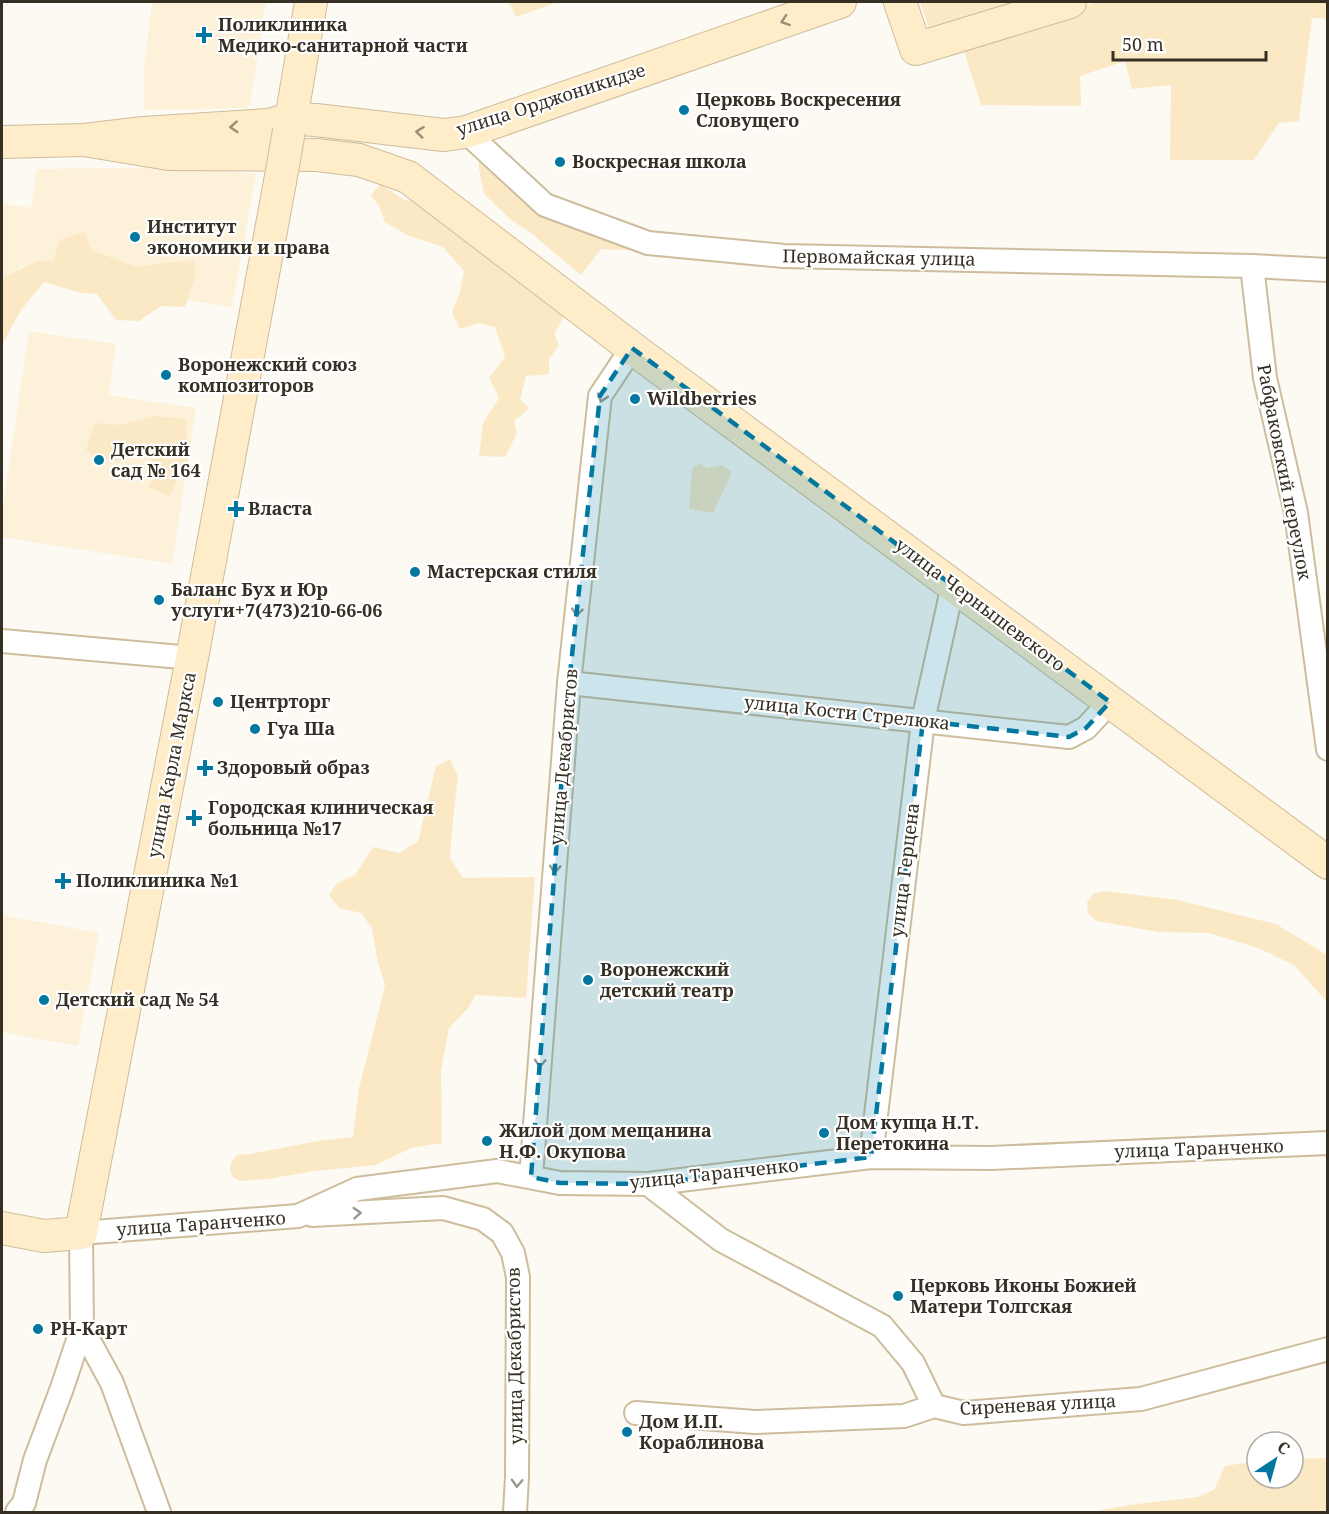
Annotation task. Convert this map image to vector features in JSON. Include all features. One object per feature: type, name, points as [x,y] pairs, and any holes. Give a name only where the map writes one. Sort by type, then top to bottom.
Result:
[{"type":"street","points":[[291,125],[311,2]]},
{"type":"street","points":[[900,2],[916,49],[1070,2]]},
{"type":"street","name":"улица Орджоникидзе","points":[[2,142],[84,140],[144,133],[291,125],[316,120],[444,135],[466,132],[824,4]]},
{"type":"street","name":"улица Карла Маркса","points":[[159,1512],[112,1383],[82,1328],[81,1233],[192,658],[291,125]]},
{"type":"street","name":"Первомайская улица","points":[[466,132],[545,205],[648,243],[784,256],[1252,266],[1328,270]]},
{"type":"street","name":"улица Чернышевского","points":[[84,140],[169,154],[317,155],[359,160],[408,177],[632,348],[1110,702],[1326,856]]},
{"type":"street","name":"Рабфаковский переулок","points":[[1252,266],[1265,378],[1296,513],[1328,749]]},
{"type":"street","name":"улица Декабристов","points":[[531,1177],[569,682],[600,396],[632,348]]},
{"type":"street","name":"улица Герцена","points":[[871,1156],[923,721],[953,585]]},
{"type":"street","points":[[2,641],[192,658]]},
{"type":"street","name":"улица Кости Стрелюка","points":[[569,682],[1069,737],[1086,728],[1110,702]]},
{"type":"street","name":"улица Таранченко","points":[[2,1228],[44,1236],[298,1216],[357,1189],[497,1171],[560,1183],[648,1184],[871,1156],[991,1158],[1328,1143]]},
{"type":"street","points":[[648,1184],[721,1240],[882,1326],[913,1363],[933,1406]]},
{"type":"street","name":"улица Декабристов","points":[[298,1216],[442,1208],[483,1219],[502,1233],[513,1253],[518,1277],[515,1512]]},
{"type":"street","points":[[22,1509],[35,1460],[82,1328]]},
{"type":"street","name":"Сиреневая улица","points":[[636,1413],[755,1422],[904,1416],[933,1406],[964,1413],[1141,1399],[1328,1348]]},
{"type":"highlighted area","points":[[632,348],[1110,702],[1086,728],[1069,737],[923,721],[871,1157],[648,1184],[560,1183],[531,1177],[569,683],[600,396]]},
{"type":"shaded area","name":"Поликлиника Медико-санитарной части","points":[[152,2],[266,2],[250,105],[247,108],[144,110],[144,68]]},
{"type":"shaded area","points":[[509,2],[558,2],[516,17]]},
{"type":"shaded area","points":[[920,2],[1042,2],[931,35]]},
{"type":"shaded area","points":[[1097,2],[1327,2],[1327,19],[1312,18],[1299,121],[1279,123],[1254,160],[1170,160],[1171,85],[1132,89],[1125,61],[1080,76],[1081,106],[981,105],[961,42]]},
{"type":"shaded area","points":[[478,153],[646,251],[601,249],[581,275],[531,233],[511,220],[484,194]]},
{"type":"shaded area","name":"Институт экономики и права","points":[[174,167],[256,174],[232,308],[20,266],[6,338],[2,337],[2,203],[31,208],[37,169]]},
{"type":"shaded area","points":[[381,184],[404,200],[419,198],[498,259],[533,293],[564,316],[554,334],[559,345],[549,359],[549,374],[526,376],[520,400],[530,408],[514,421],[517,433],[505,457],[479,456],[483,423],[499,398],[489,378],[505,357],[495,327],[479,323],[460,329],[452,312],[460,292],[464,271],[443,247],[407,235],[385,222],[379,206],[371,195]]},
{"type":"shaded area","points":[[85,231],[91,250],[137,267],[194,261],[196,273],[185,307],[161,306],[139,321],[116,320],[97,294],[81,293],[44,282],[21,310],[2,345],[2,278],[38,261],[53,261],[60,240]]},
{"type":"shaded area","name":"Детский сад № 164","points":[[29,331],[116,344],[109,395],[196,408],[172,564],[2,537],[2,512]]},
{"type":"shaded area","points":[[154,416],[186,419],[188,461],[169,496],[148,487],[160,466],[135,452],[120,462],[94,458],[86,449],[95,423],[121,425]]},
{"type":"shaded area","points":[[699,463],[707,468],[722,465],[732,472],[713,513],[689,509],[692,469]]},
{"type":"shaded area","points":[[450,759],[458,776],[450,858],[463,878],[535,877],[526,998],[475,995],[469,1007],[449,1028],[441,1071],[442,1143],[411,1148],[376,1165],[239,1181],[233,1177],[230,1170],[231,1163],[237,1155],[353,1137],[359,1088],[385,986],[372,928],[361,913],[339,908],[329,895],[337,883],[355,875],[373,847],[399,853],[418,841],[436,766]]},
{"type":"shaded area","points":[[1105,891],[1177,900],[1276,924],[1327,955],[1327,1002],[1294,965],[1258,948],[1209,933],[1158,932],[1097,921],[1088,914],[1087,902],[1094,893]]},
{"type":"shaded area","name":"Детский сад № 54","points":[[2,915],[99,933],[78,1046],[2,1032]]},
{"type":"shaded area","points":[[1327,1458],[1327,1512],[1093,1512],[1128,1505],[1198,1497],[1214,1490],[1225,1466],[1245,1463],[1245,1490],[1305,1490],[1305,1459]]},
{"type":"place","name":"Поликлиника Медико-санитарной части","points":[[204,35]]},
{"type":"place","name":"Церковь Воскресения Словущего","points":[[684,110]]},
{"type":"place","name":"Воскресная школа","points":[[560,162]]},
{"type":"place","name":"Институт экономики и права","points":[[135,237]]},
{"type":"place","name":"Воронежский союз композиторов","points":[[166,375]]},
{"type":"place","name":"Wildberries","points":[[635,399]]},
{"type":"place","name":"Детский сад № 164","points":[[99,460]]},
{"type":"place","name":"Власта","points":[[236,509]]},
{"type":"place","name":"Мастерская стиля","points":[[415,572]]},
{"type":"place","name":"Баланс Бух и Юр услуги+7(473)210-66-06","points":[[159,600]]},
{"type":"place","name":"Центрторг","points":[[218,702]]},
{"type":"place","name":"Гуа Ша","points":[[255,729]]},
{"type":"place","name":"Здоровый образ","points":[[205,768]]},
{"type":"place","name":"Городская клиническая больница №17","points":[[194,818]]},
{"type":"place","name":"Поликлиника №1","points":[[63,881]]},
{"type":"place","name":"Воронежский детский театр","points":[[588,980]]},
{"type":"place","name":"Детский сад № 54","points":[[44,1000]]},
{"type":"place","name":"Дом купца Н.Т. Перетокина","points":[[824,1133]]},
{"type":"place","name":"Жилой дом мещанина Н.Ф. Окупова","points":[[487,1141]]},
{"type":"place","name":"Церковь Иконы Божией Матери Толгская","points":[[898,1296]]},
{"type":"place","name":"РН-Карт","points":[[38,1329]]},
{"type":"place","name":"Дом И.П. Кораблинова","points":[[627,1432]]}]
